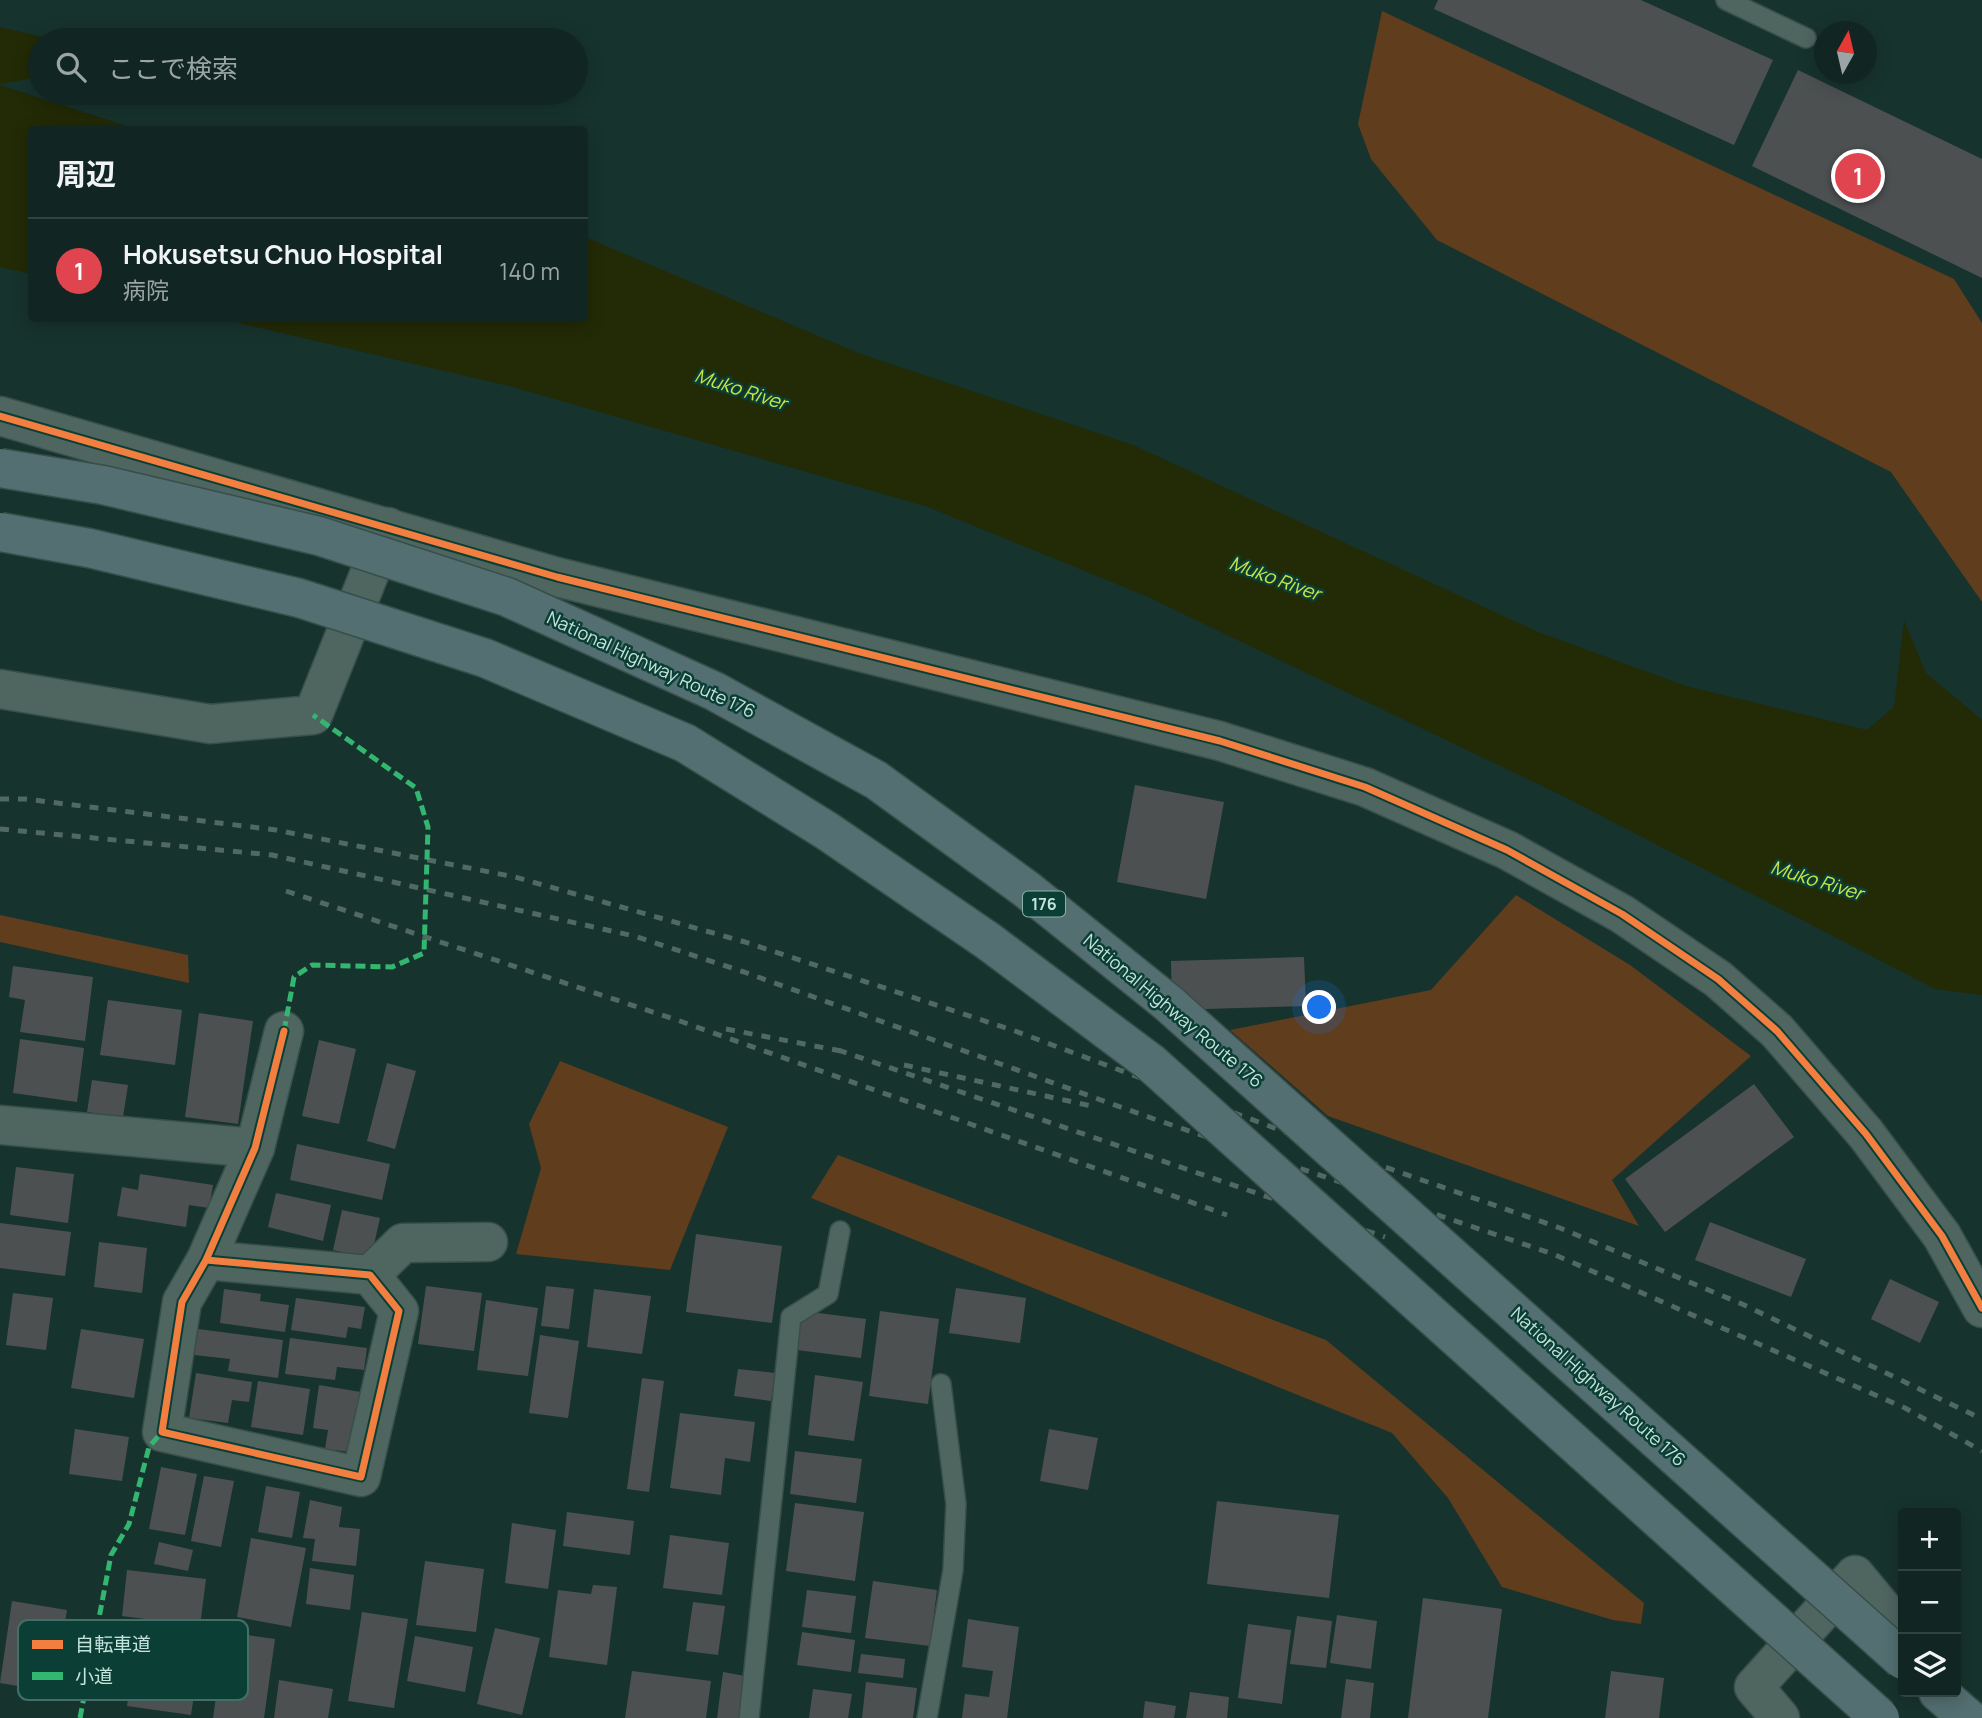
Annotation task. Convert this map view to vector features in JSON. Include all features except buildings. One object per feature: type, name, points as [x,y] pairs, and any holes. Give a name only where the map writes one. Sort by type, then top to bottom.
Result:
[{"type":"highway","name":"National Highway Route 176","points":[[0,468],[103,485],[319,536],[507,597],[714,691],[876,780],[1026,889],[1168,1003],[1898,1656]]},
{"type":"highway","points":[[0,532],[89,548],[299,598],[485,657],[685,743],[827,831],[988,941],[1151,1063],[1880,1718]]},
{"type":"highway","points":[[1944,1697],[1968,1718]]},
{"type":"street","points":[[0,416],[557,577],[1220,741],[1365,788],[1507,850],[1622,914],[1718,979],[1777,1031],[1867,1134],[1942,1236],[1982,1308]]},
{"type":"street","points":[[0,689],[210,724],[313,715],[388,527]]},
{"type":"street","points":[[206,1260],[370,1275],[399,1311],[361,1477],[162,1432],[182,1302],[206,1260],[256,1149],[284,1031]]},
{"type":"street","points":[[0,1125],[256,1149]]},
{"type":"street","points":[[370,1275],[403,1243],[488,1242]]},
{"type":"street","points":[[1780,1718],[1754,1687],[1855,1575],[1898,1627]]},
{"type":"street","points":[[1957,1697],[1975,1718]]},
{"type":"lane","points":[[1726,0],[1806,38]]},
{"type":"lane","points":[[749,1718],[791,1317],[828,1294],[839,1231]]},
{"type":"lane","points":[[927,1718],[953,1570],[956,1504],[941,1384]]},
{"type":"shaded area","points":[[1382,11],[1954,279],[1982,323],[1982,602],[1891,472],[1437,240],[1371,159],[1358,124]]},
{"type":"shaded area","points":[[1516,895],[1630,965],[1751,1056],[1612,1180],[1639,1226],[1328,1116],[1230,1030],[1431,990]]},
{"type":"shaded area","points":[[0,915],[188,955],[189,983],[0,942]]},
{"type":"shaded area","points":[[560,1061],[728,1127],[670,1270],[516,1254],[541,1168],[529,1124]]},
{"type":"shaded area","points":[[838,1155],[1326,1340],[1644,1603],[1641,1624],[1613,1620],[1502,1587],[1448,1498],[1392,1433],[811,1198]]},
{"type":"water","points":[[0,27],[28,34],[28,79],[0,84]]},
{"type":"water","points":[[0,85],[28,94],[28,105],[62,105],[127,126],[28,126],[28,273],[0,267]]},
{"type":"water","name":"Muko River","points":[[588,238],[858,353],[1133,445],[1538,632],[1686,686],[1867,730],[1894,707],[1904,621],[1926,673],[1982,720],[1982,995],[1935,989],[1561,795],[1146,596],[928,507],[513,387],[235,322],[588,322]]},
{"type":"railway","points":[[0,799],[25,799],[276,830],[515,877],[745,942],[1015,1031],[1304,1139],[1560,1228],[1742,1304],[1982,1419]]},
{"type":"railway","points":[[0,829],[272,855],[634,936],[744,972],[1154,1119],[1553,1254],[1905,1408],[1982,1451]]},
{"type":"railway","points":[[286,891],[677,1020],[1227,1215]]},
{"type":"railway","points":[[726,1029],[846,1052]]},
{"type":"railway","points":[[838,1050],[1385,1237]]},
{"type":"railway","points":[[904,1065],[1096,1107]]},
{"type":"marked path","points":[[284,1031],[294,977],[312,965],[392,967],[424,953],[428,827],[416,788],[313,715]]},
{"type":"marked path","points":[[99,1620],[111,1555],[129,1524],[149,1447],[162,1432]]},
{"type":"marked path","points":[[80,1718],[83,1700]]},
{"type":"cycle path","points":[[0,416],[557,577],[1220,741],[1365,787],[1507,850],[1622,914],[1718,979],[1777,1031],[1866,1134],[1942,1236],[1982,1308]]},
{"type":"cycle path","points":[[206,1260],[370,1275],[399,1311],[361,1477],[162,1432],[182,1302],[206,1260],[255,1148],[284,1031]]},
{"type":"place","name":"Hokusetsu Chuo Hospital","points":[[1858,176]]}]
